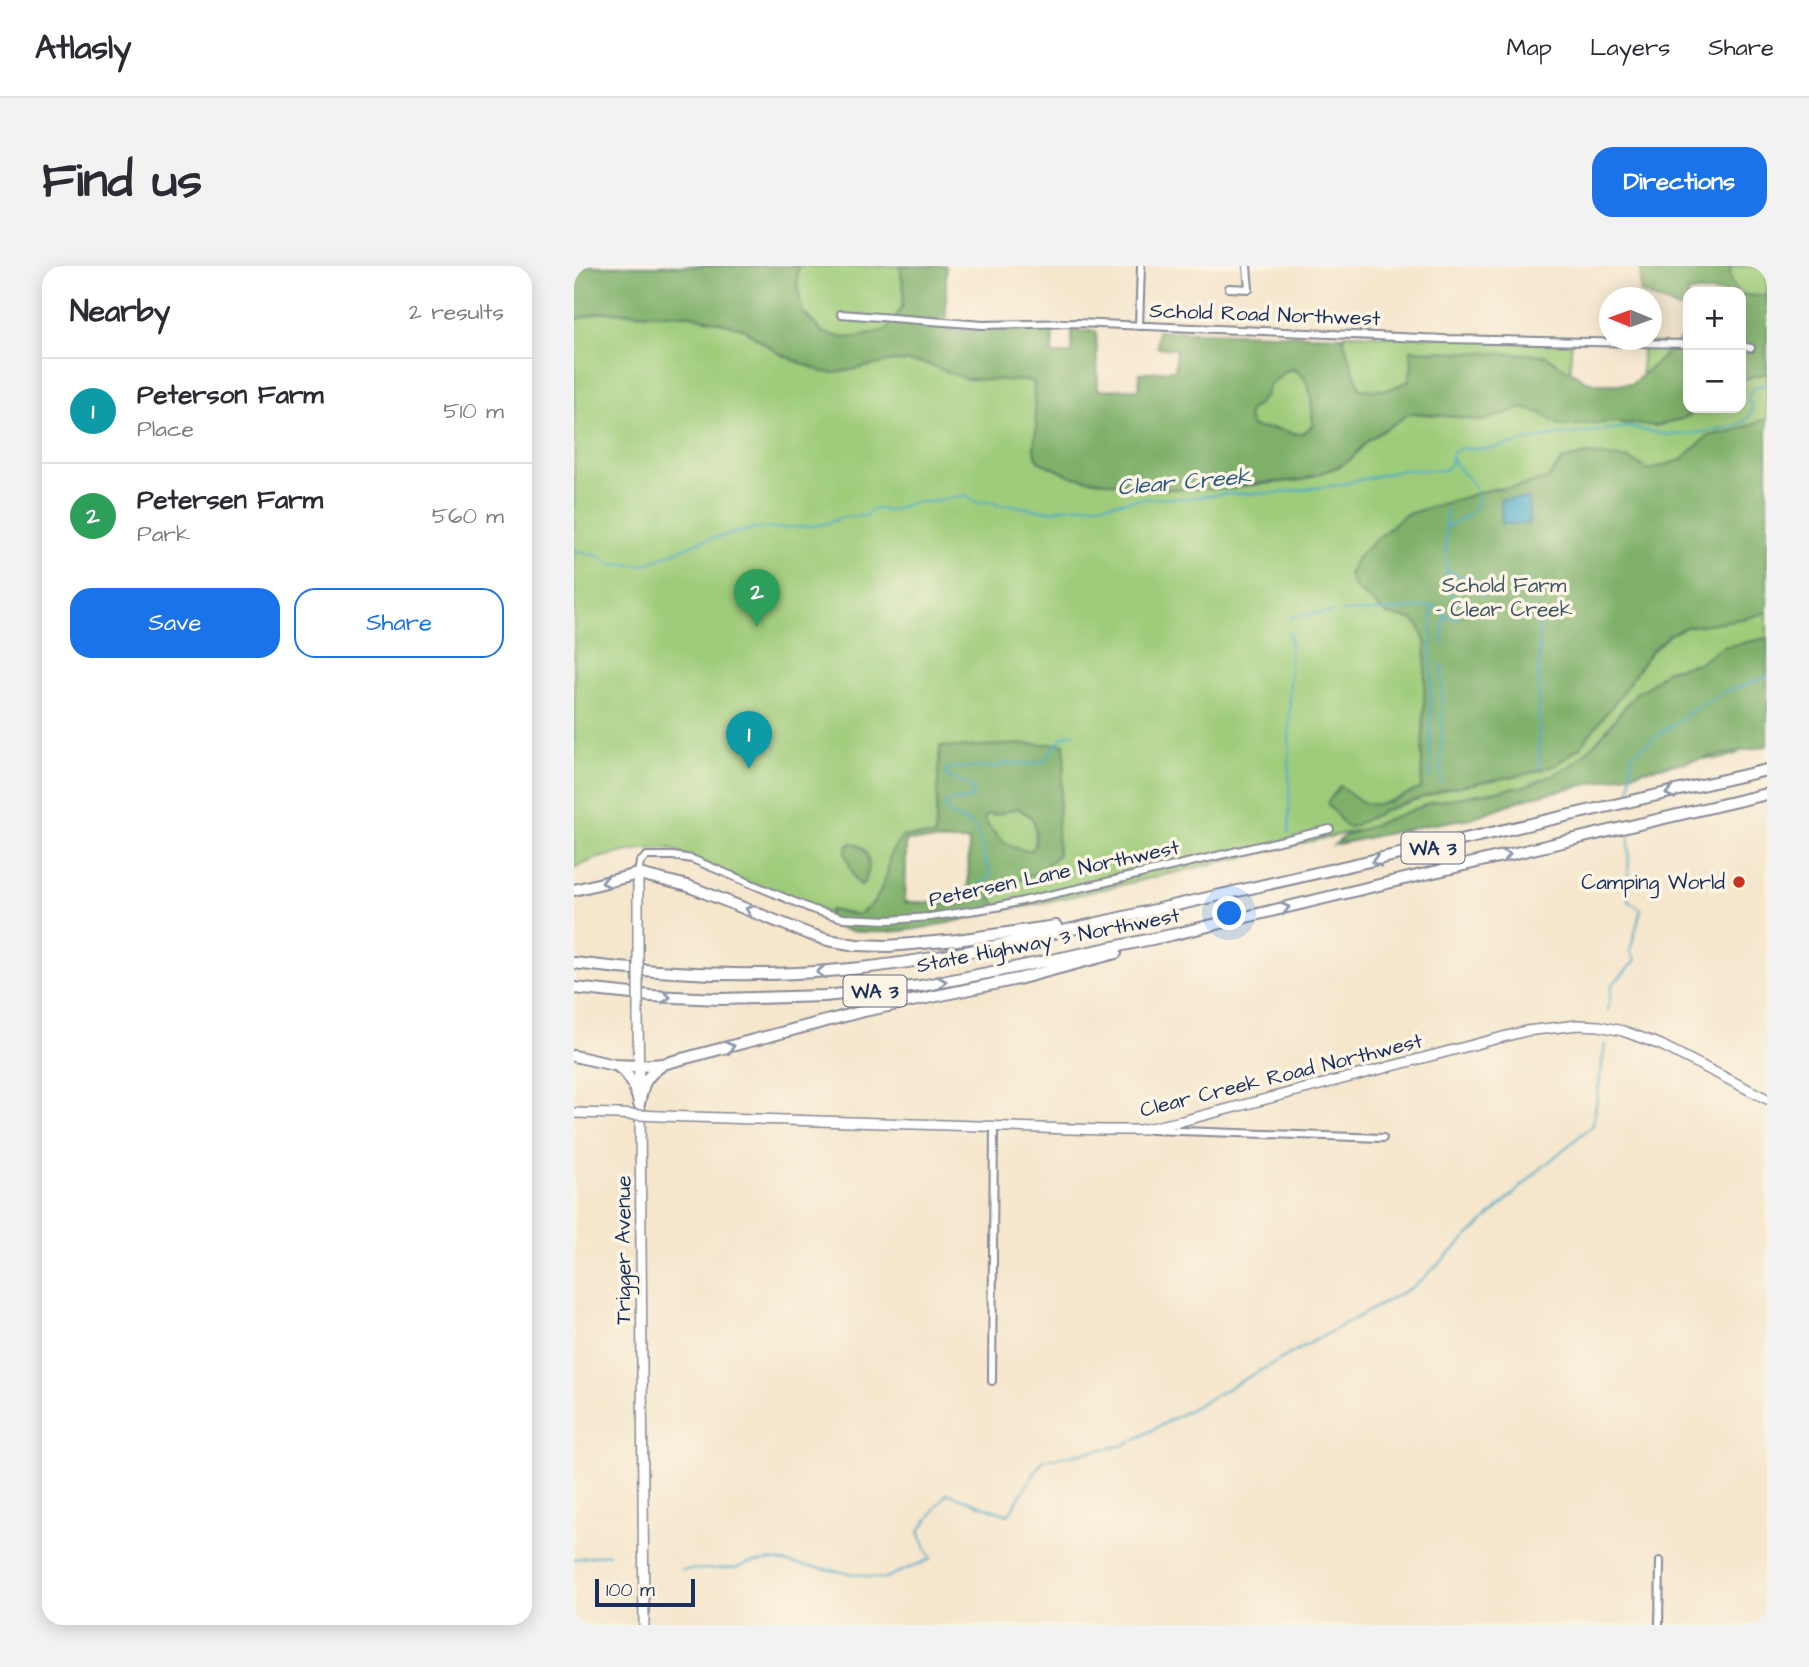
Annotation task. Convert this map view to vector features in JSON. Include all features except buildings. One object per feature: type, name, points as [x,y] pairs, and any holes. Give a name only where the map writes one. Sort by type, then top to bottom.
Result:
[{"type":"highway","name":"State Highway 3 Northwest","points":[[574,962],[634,970],[722,974],[842,970],[891,965],[971,952],[1767,771]]},
{"type":"highway","name":"State Highway 3 Northwest","points":[[574,988],[685,999],[792,998],[921,986],[1171,935],[1767,794]]},
{"type":"highway","points":[[574,890],[638,874],[688,886],[818,937],[867,946],[957,940],[1129,916]]},
{"type":"highway","points":[[574,1056],[614,1065],[663,1064],[864,1011],[1018,979],[1171,935]]},
{"type":"highway","points":[[639,1104],[645,1080],[663,1064]]},
{"type":"highway","points":[[614,1065],[626,1072],[639,1104]]},
{"type":"main road","name":"Trigger Avenue","points":[[638,874],[644,1625]]},
{"type":"main road","name":"Clear Creek Road Northwest","points":[[574,1113],[1140,1130],[1520,1032],[1578,1025],[1611,1028],[1647,1039],[1767,1100]]},
{"type":"street","points":[[1139,326],[1141,266]]},
{"type":"street","points":[[1229,288],[1249,289],[1247,266]]},
{"type":"street","name":"Schold Road Northwest","points":[[841,314],[983,325],[1057,323],[1444,339],[1683,344]]},
{"type":"street","points":[[1746,346],[1751,348]]},
{"type":"street","name":"Petersen Lane Northwest","points":[[638,874],[640,862],[647,856],[692,859],[814,910],[843,918],[908,919],[996,907],[1330,829]]},
{"type":"street","points":[[992,1381],[995,1127]]},
{"type":"street","points":[[1140,1130],[1383,1138]]},
{"type":"street","points":[[1659,1625],[1660,1561]]},
{"type":"green space","points":[[574,266],[798,266],[797,282],[802,311],[822,332],[843,338],[863,336],[886,330],[902,308],[904,290],[900,266],[946,266],[946,323],[951,330],[1053,330],[1052,354],[1072,354],[1072,331],[1096,331],[1098,390],[1139,389],[1140,373],[1175,370],[1176,349],[1157,347],[1157,331],[1342,336],[1360,389],[1387,390],[1409,381],[1412,363],[1410,350],[1544,355],[1586,381],[1632,384],[1683,335],[1683,413],[1695,413],[1656,426],[1613,422],[1561,426],[1540,413],[1523,408],[1482,421],[1411,413],[1368,440],[1351,459],[1340,466],[1302,480],[1247,484],[1232,489],[1154,489],[1074,477],[1038,461],[1034,449],[1036,428],[1033,381],[966,379],[924,363],[894,361],[836,373],[823,372],[780,354],[742,328],[691,315],[601,312],[574,320]],"holes":[[[1293,369],[1305,378],[1310,393],[1313,425],[1298,434],[1252,426],[1248,418],[1249,411],[1260,402],[1268,386],[1286,371]]]},
{"type":"green space","name":"Schold Farm - Clear Creek","points":[[798,266],[900,266],[904,290],[902,308],[887,329],[1043,333],[1042,463],[1074,477],[1154,489],[1218,489],[1302,480],[1342,465],[1344,334],[1571,341],[1570,412],[1641,414],[1642,350],[1662,350],[1664,343],[1663,413],[1746,413],[1746,287],[1683,287],[1683,289],[1643,266],[1767,266],[1767,735],[1734,755],[1719,759],[1673,758],[1024,907],[899,922],[841,919],[725,874],[669,848],[624,852],[595,859],[574,868],[574,315],[601,312],[812,322],[802,311],[797,282]],"holes":[[[906,839],[969,841],[968,904],[905,902]]]},
{"type":"green space","points":[[1641,266],[1730,266],[1731,280],[1735,287],[1683,287],[1683,311],[1662,301],[1662,287],[1640,287]]},
{"type":"green space","points":[[1746,295],[1767,295],[1767,373],[1747,378]]},
{"type":"green space","points":[[1293,369],[1305,378],[1308,385],[1313,425],[1306,432],[1298,434],[1251,426],[1249,411],[1266,395],[1268,386],[1286,371]]},
{"type":"green space","name":"Schold Farm - Clear Creek","points":[[1767,419],[1767,612],[1748,618],[1687,627],[1670,634],[1650,653],[1580,747],[1556,765],[1526,774],[1450,788],[1388,809],[1346,827],[1327,803],[1340,786],[1358,800],[1371,804],[1389,801],[1421,788],[1426,645],[1414,620],[1388,615],[1355,588],[1349,575],[1358,556],[1404,515],[1492,489],[1517,487],[1547,479],[1563,460],[1585,454],[1630,459],[1649,470],[1681,460],[1708,436]]},
{"type":"green space","points":[[1767,638],[1767,746],[1644,770],[1527,798],[1471,818],[1334,845],[1344,836],[1433,802],[1525,786],[1558,773],[1576,762],[1599,739],[1636,693],[1667,670],[1699,663],[1723,647]]},
{"type":"green space","points":[[1064,744],[1065,758],[1057,824],[1058,855],[1033,874],[998,889],[992,898],[995,904],[1006,907],[989,912],[930,926],[889,932],[852,931],[826,923],[830,910],[858,915],[872,904],[887,874],[890,854],[903,836],[935,836],[940,746]],"holes":[[[1017,808],[1029,815],[1034,822],[1035,846],[1030,851],[1015,848],[1003,841],[984,819],[987,815]],[[906,840],[969,841],[968,904],[905,902]]]},
{"type":"green space","points":[[848,845],[859,845],[867,854],[869,867],[862,885],[854,877],[845,853]]},
{"type":"water","points":[[1501,499],[1529,499],[1529,524],[1502,524]]},
{"type":"waterway","name":"Clear Creek","points":[[574,551],[599,556],[610,564],[644,565],[701,541],[752,529],[821,525],[845,517],[865,516],[875,508],[889,511],[914,502],[967,495],[974,502],[1055,511],[1140,499],[1275,493],[1339,485],[1402,470],[1446,470],[1452,453],[1461,448],[1488,449],[1547,437],[1627,427],[1668,435],[1735,426],[1744,422],[1751,414],[1752,405],[1748,394],[1767,384]]},
{"type":"waterway","points":[[1446,527],[1466,517],[1477,501],[1473,484],[1452,459]]},
{"type":"waterway","points":[[1446,509],[1446,553]]},
{"type":"waterway","points":[[1341,612],[1434,606],[1452,619],[1459,617],[1461,605],[1447,589],[1446,558]]},
{"type":"waterway","points":[[1447,571],[1468,580],[1484,596]]},
{"type":"waterway","points":[[1539,606],[1539,768]]},
{"type":"waterway","points":[[1430,778],[1432,608]]},
{"type":"waterway","points":[[1290,620],[1292,617],[1332,612]]},
{"type":"waterway","points":[[1443,643],[1443,620],[1446,617]]},
{"type":"waterway","points":[[1289,833],[1290,633]]},
{"type":"waterway","points":[[1441,783],[1442,665]]},
{"type":"waterway","points":[[1630,792],[1632,754],[1690,712],[1724,692],[1767,677]]},
{"type":"waterway","points":[[964,894],[989,878],[990,872],[976,827],[957,818],[945,808],[947,802],[971,798],[974,791],[969,785],[947,776],[945,772],[948,768],[997,767],[1007,763],[1034,764],[1045,760],[1063,736],[1075,733]]},
{"type":"waterway","points":[[1608,1010],[1612,985],[1636,960],[1630,951],[1641,909],[1628,900],[1629,835]]},
{"type":"waterway","points":[[682,1570],[736,1568],[772,1560],[883,1579],[931,1559],[919,1532],[947,1493],[1008,1515],[1043,1460],[1125,1445],[1416,1285],[1539,1170],[1593,1125],[1605,1044]]},
{"type":"waterway","points":[[574,1559],[609,1554]]},
{"type":"place","name":"Petersen Farm","points":[[757,627]]},
{"type":"place","name":"Peterson Farm","points":[[749,769]]},
{"type":"place","name":"Camping World","points":[[1739,882]]}]
